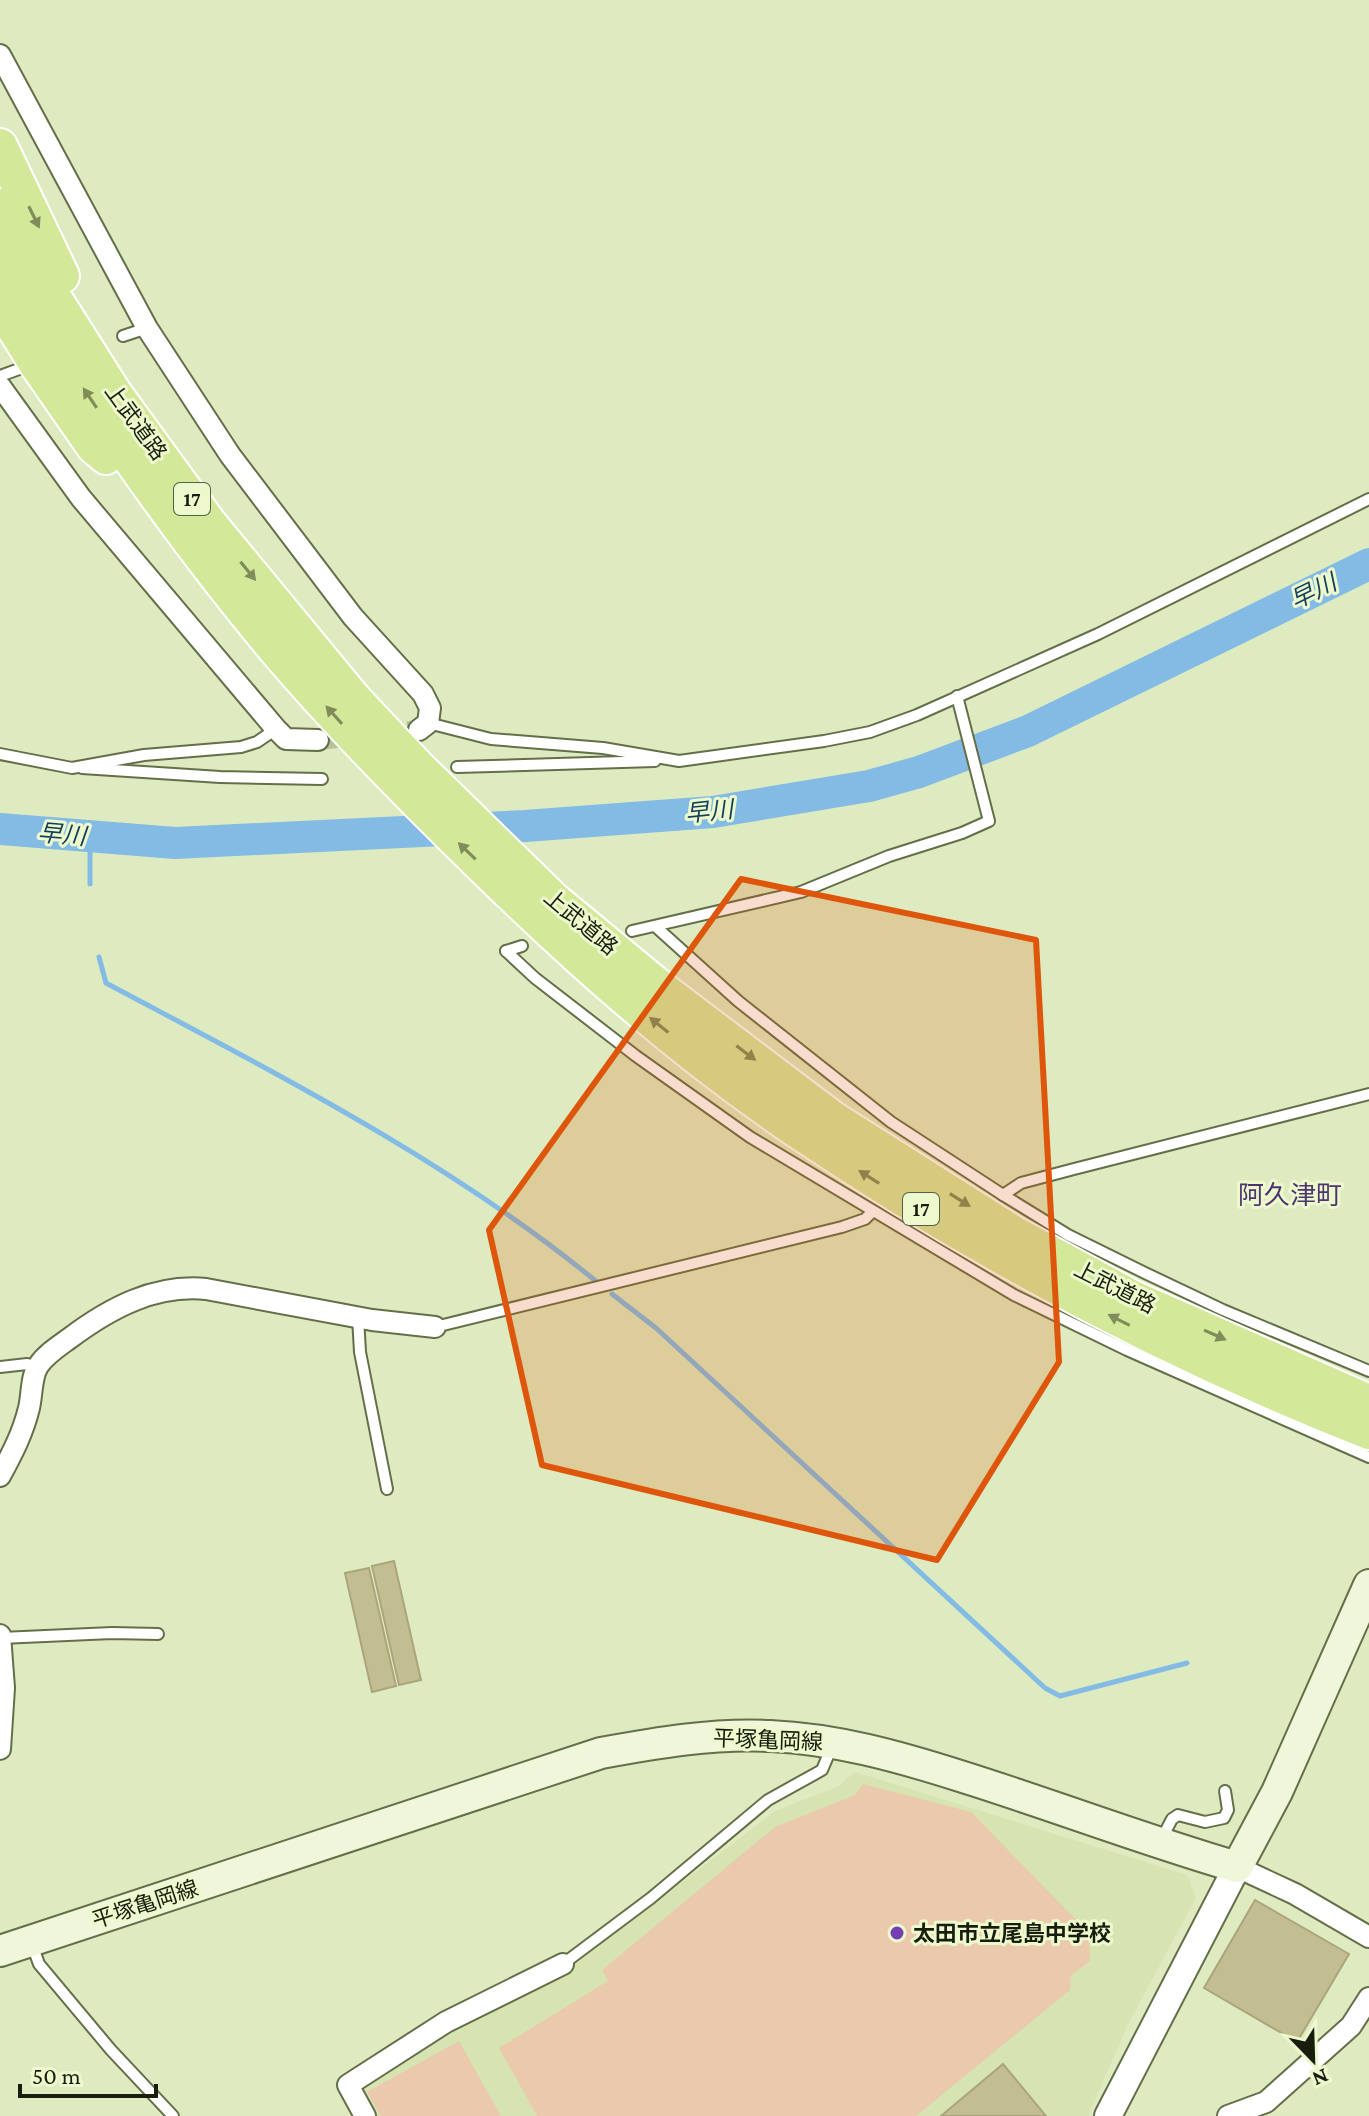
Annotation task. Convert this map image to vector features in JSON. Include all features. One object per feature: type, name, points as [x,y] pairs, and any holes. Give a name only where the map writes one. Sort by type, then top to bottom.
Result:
[{"type":"highway","points":[[0,146],[62,276],[126,381],[178,458],[209,523]]},
{"type":"highway","name":"上武道路","points":[[0,206],[15,236],[115,394],[209,523],[402,770]]},
{"type":"highway","name":"上武道路","points":[[0,257],[48,337],[161,504],[274,647],[538,903],[634,1005],[713,1069],[795,1129],[945,1223],[1071,1296],[1202,1361],[1300,1416],[1369,1432]]},
{"type":"highway","points":[[0,305],[94,447],[161,504]]},
{"type":"highway","name":"上武道路","points":[[538,903],[663,990],[832,1118],[1015,1234],[1139,1286],[1369,1402]]},
{"type":"main road","points":[[1237,1867],[1290,1764],[1369,1585]]},
{"type":"main road","name":"平塚亀岡線","points":[[0,1951],[601,1753],[719,1736],[769,1736],[834,1743],[886,1753],[1237,1867]]},
{"type":"street","points":[[0,55],[147,328],[230,455],[353,617],[423,694],[430,708],[423,726]]},
{"type":"street","points":[[0,386],[81,498],[276,729],[286,739],[318,740]]},
{"type":"street","points":[[0,1476],[17,1445],[37,1368],[63,1344],[121,1305],[153,1294],[186,1287],[435,1327]]},
{"type":"street","points":[[0,1637],[4,1688],[0,1749]]},
{"type":"street","points":[[1112,2114],[1237,1867],[1295,1894],[1369,1937]]},
{"type":"street","points":[[365,2116],[348,2085],[446,2022],[563,1964]]},
{"type":"street","points":[[1237,2115],[1266,2102],[1351,2026],[1369,1998]]},
{"type":"lane","points":[[123,336],[147,328]]},
{"type":"lane","points":[[0,376],[22,368]]},
{"type":"lane","points":[[457,767],[679,761],[870,732],[958,698],[1098,634],[1369,499]]},
{"type":"lane","points":[[632,931],[801,892],[889,856],[962,833],[989,821],[958,698]]},
{"type":"lane","points":[[423,726],[491,739],[603,748],[679,761]]},
{"type":"lane","points":[[72,768],[97,761],[144,755],[241,747],[257,742],[276,729]]},
{"type":"lane","points":[[0,754],[72,768],[220,777],[322,779]]},
{"type":"lane","points":[[655,926],[738,1001],[891,1122],[1068,1235],[1139,1286],[1223,1310],[1369,1371]]},
{"type":"lane","points":[[522,946],[506,951],[535,978],[628,1050],[750,1137],[872,1212],[1014,1295],[1127,1350],[1300,1416],[1369,1457]]},
{"type":"lane","points":[[1003,1195],[1021,1183],[1060,1172],[1369,1094]]},
{"type":"lane","points":[[435,1327],[842,1227],[865,1219],[872,1212]]},
{"type":"lane","points":[[358,1317],[360,1352],[387,1489]]},
{"type":"lane","points":[[0,1367],[27,1364],[37,1368]]},
{"type":"lane","points":[[0,1637],[158,1634]]},
{"type":"lane","points":[[563,1964],[651,1898],[768,1800],[822,1770],[834,1743]]},
{"type":"lane","points":[[1160,1842],[1172,1819],[1178,1815],[1205,1822],[1224,1818],[1228,1810],[1225,1791]]},
{"type":"lane","points":[[31,1941],[39,1964],[111,2050],[173,2116]]},
{"type":"highlighted area","points":[[741,879],[1036,940],[1059,1362],[937,1560],[542,1465],[489,1230]]},
{"type":"shaded area","name":"太田市立尾島中学校","points":[[855,1772],[1187,1875],[1196,1898],[1128,2024],[1088,2116],[373,2116],[360,2093],[365,2082],[457,2025],[572,1967],[775,1811],[839,1786]]},
{"type":"shaded area","name":"太田市立尾島中学校","points":[[863,1784],[971,1812],[1089,1933],[1090,1961],[1071,1975],[1070,1990],[916,2116],[537,2116],[499,2048],[608,1981],[602,1970],[775,1827],[855,1795]]},
{"type":"shaded area","points":[[459,2041],[501,2116],[381,2116],[367,2092]]},
{"type":"building","points":[[394,1561],[421,1680],[399,1685],[372,1566]]},
{"type":"building","points":[[369,1568],[396,1686],[372,1692],[345,1573]]},
{"type":"building","points":[[1255,1900],[1349,1954],[1297,2042],[1204,1988]]},
{"type":"building","points":[[1003,2064],[1046,2116],[941,2116]]},
{"type":"waterway","name":"早川","points":[[0,829],[175,843],[525,826],[713,812],[869,786],[919,772],[1028,731],[1369,564]]},
{"type":"waterway","points":[[90,837],[90,884]]},
{"type":"waterway","points":[[99,957],[106,983],[359,1120],[481,1196],[597,1282]]},
{"type":"waterway","points":[[612,1294],[656,1328],[1045,1688],[1060,1696],[1187,1663]]},
{"type":"tunnel","points":[[318,740],[419,730]]},
{"type":"place","name":"太田市立尾島中学校","points":[[897,1933]]},
{"type":"district","name":"阿久津町","points":[[1290,1195]]}]
